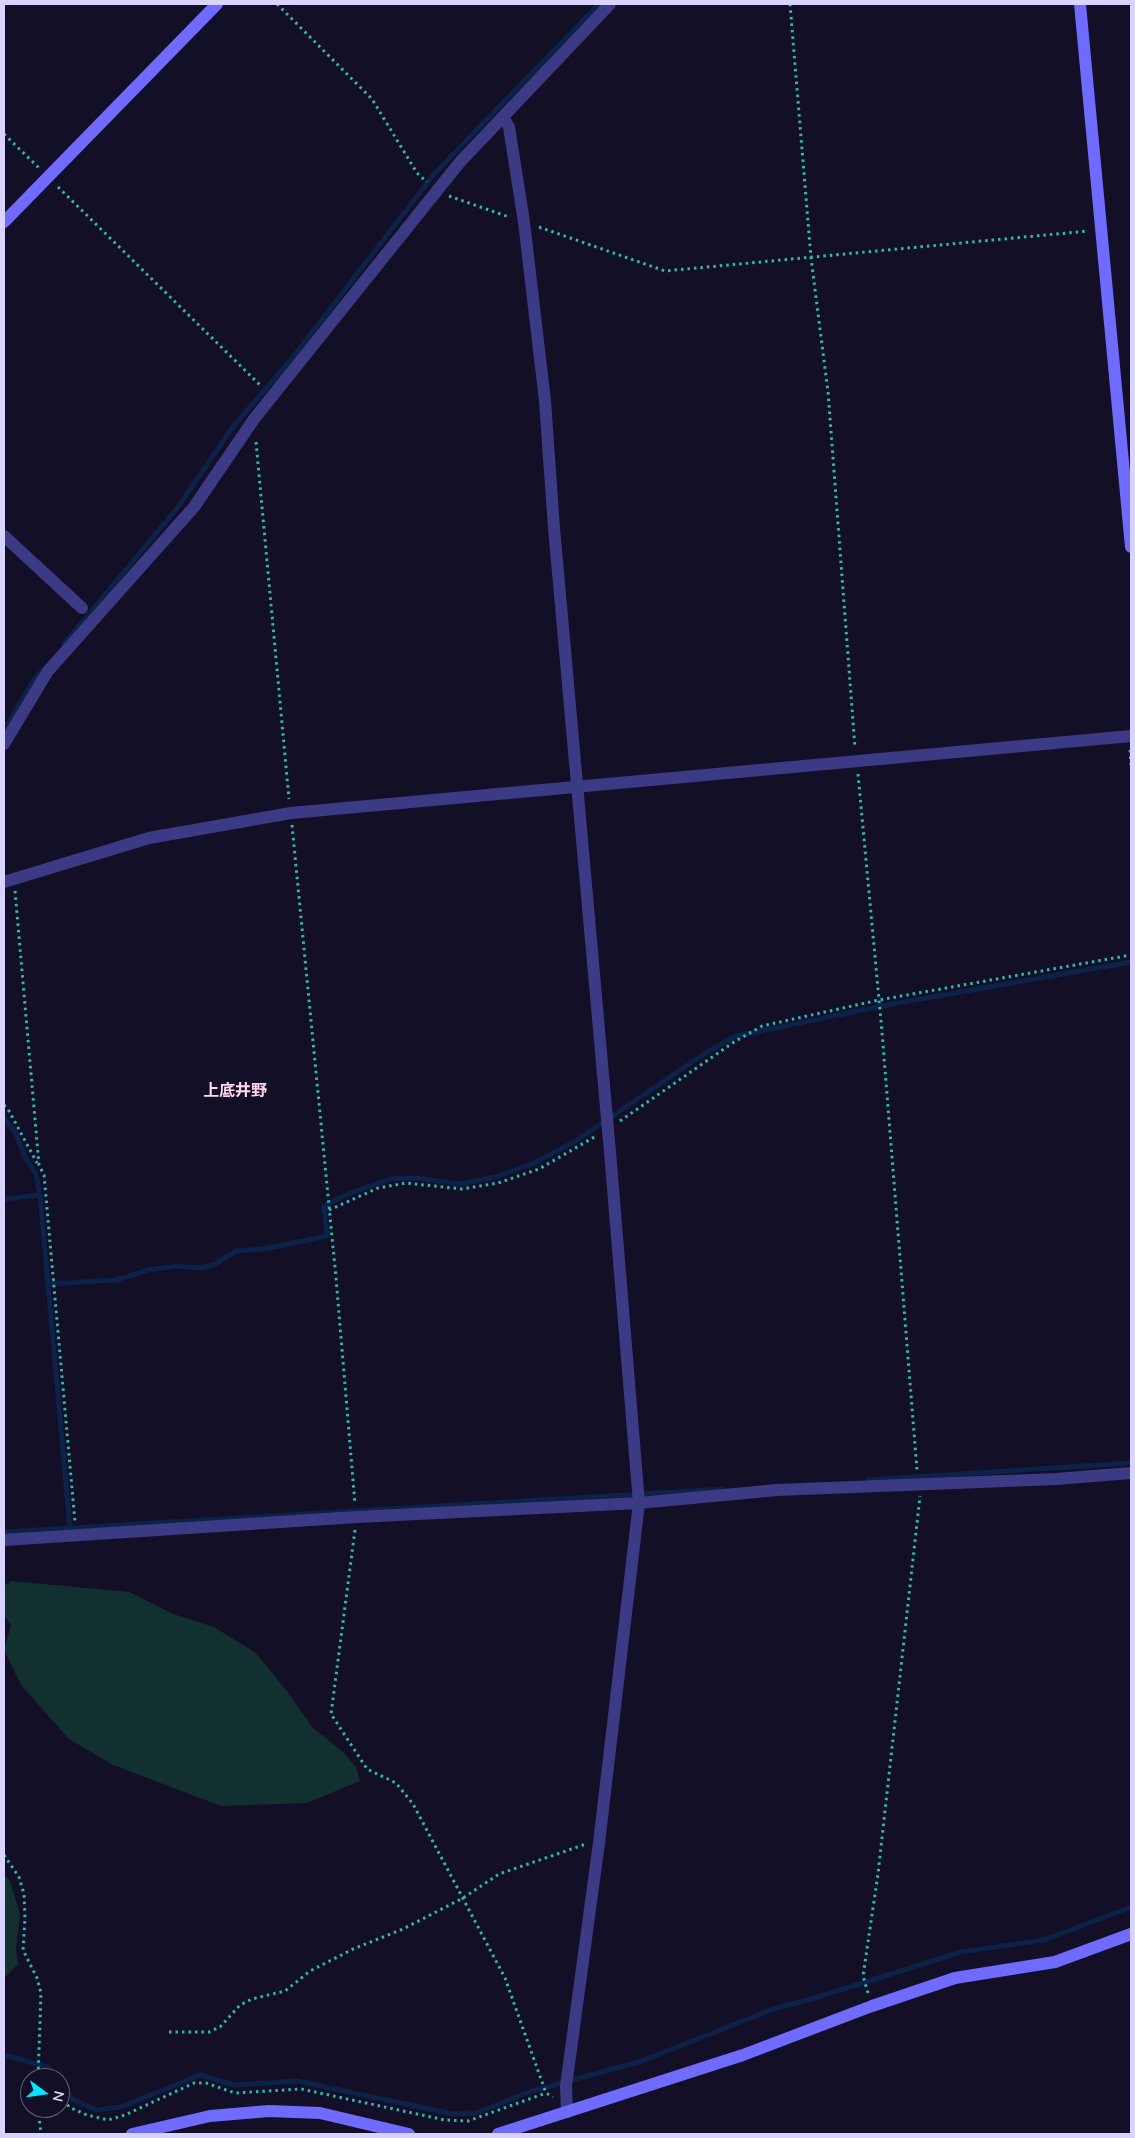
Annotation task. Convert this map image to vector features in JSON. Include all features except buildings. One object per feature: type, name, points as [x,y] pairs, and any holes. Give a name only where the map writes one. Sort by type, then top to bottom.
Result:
[{"type":"street","points":[[4,222],[217,4]]},
{"type":"street","points":[[4,744],[48,671],[194,507],[254,419],[460,162],[610,4]]},
{"type":"street","points":[[1080,4],[1101,230],[1129,481],[1131,546]]},
{"type":"street","points":[[503,117],[510,127],[524,222],[544,401],[639,1503],[600,1843],[566,2086],[567,2107]]},
{"type":"street","points":[[4,536],[82,608]]},
{"type":"street","points":[[9,880],[149,838],[291,813],[718,773],[857,763],[1131,736]]},
{"type":"street","points":[[4,1540],[357,1517],[639,1503],[777,1490],[1056,1479],[1131,1473]]},
{"type":"street","points":[[498,2134],[567,2107],[743,2055],[872,2006],[955,1978],[1055,1962],[1131,1934]]},
{"type":"street","points":[[132,2134],[210,2116],[269,2111],[320,2113],[409,2134]]},
{"type":"path","points":[[277,4],[372,99],[417,173],[437,191],[665,271],[1101,230]]},
{"type":"path","points":[[790,4],[812,258],[828,392],[857,763],[879,1000],[920,1497],[878,1874],[863,1976],[872,2006]]},
{"type":"path","points":[[4,134],[272,396]]},
{"type":"path","points":[[254,419],[357,1517],[331,1714],[366,1769],[396,1783],[413,1804],[505,1978],[546,2093],[567,2107]]},
{"type":"path","points":[[9,880],[39,1165]]},
{"type":"path","points":[[328,1210],[378,1188],[406,1183],[462,1189],[498,1183],[539,1169],[608,1129],[734,1042],[762,1026],[879,1000],[1131,955]]},
{"type":"path","points":[[4,1104],[44,1175],[76,1535]]},
{"type":"path","points":[[169,2032],[209,2032],[220,2027],[240,2005],[285,1991],[310,1971],[353,1949],[403,1929],[462,1898],[499,1874],[589,1843],[600,1843]]},
{"type":"path","points":[[4,1855],[19,1877],[24,1894],[25,1918],[22,1950],[37,1978],[41,1993],[38,2068]]},
{"type":"path","points":[[39,2118],[41,2134]]},
{"type":"green space","points":[[11,1581],[129,1592],[173,1614],[214,1627],[256,1653],[289,1694],[312,1727],[343,1752],[356,1767],[360,1781],[307,1803],[221,1806],[113,1765],[69,1739],[21,1685],[4,1650],[11,1625],[4,1615],[4,1586]]},
{"type":"green space","points":[[4,1875],[10,1881],[20,1914],[16,1949],[18,1964],[4,1978]]},
{"type":"waterway","points":[[64,644],[178,507],[232,428],[290,361],[435,173],[599,4]]},
{"type":"waterway","points":[[4,730],[34,680],[43,670]]},
{"type":"waterway","points":[[4,1118],[15,1132],[25,1157],[36,1174],[40,1195],[48,1284],[116,1280],[148,1270],[177,1266],[200,1268],[213,1265],[236,1251],[264,1249],[327,1236],[324,1206],[348,1194],[390,1179],[415,1178],[460,1184],[495,1177],[532,1164],[574,1142],[704,1054],[736,1036],[892,1004],[1131,962]]},
{"type":"waterway","points":[[4,1199],[40,1195]]},
{"type":"waterway","points":[[48,1284],[70,1528]]},
{"type":"waterway","points":[[868,1480],[1131,1463]]},
{"type":"waterway","points":[[4,1532],[724,1489]]},
{"type":"waterway","points":[[70,2096],[72,2099],[96,2110],[121,2107],[200,2075],[234,2085],[297,2081],[453,2114],[476,2113],[532,2091],[642,2061],[773,2009],[808,2000],[961,1952],[1044,1940],[1131,1907]]},
{"type":"waterway","points":[[4,2055],[49,2068]]},
{"type":"district","name":"上底井野","points":[[235,1091]]}]
